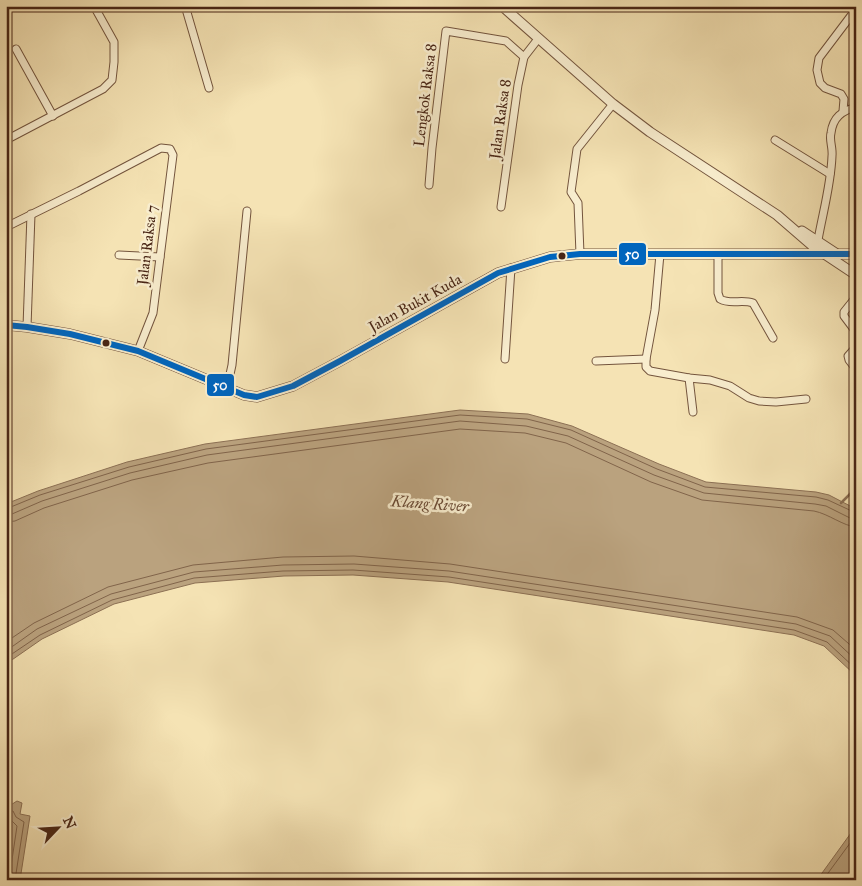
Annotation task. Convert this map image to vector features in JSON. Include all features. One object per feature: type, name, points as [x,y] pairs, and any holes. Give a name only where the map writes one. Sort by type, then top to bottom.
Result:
[{"type":"street","points":[[6,140],[103,89],[112,80],[114,42],[94,6]]},
{"type":"street","points":[[502,6],[612,104],[650,132],[780,218],[818,240],[856,271]]},
{"type":"street","points":[[186,9],[209,88]]},
{"type":"street","points":[[818,240],[833,155],[830,133],[835,121],[843,111],[844,99],[840,94],[825,88],[820,83],[819,58],[856,9]]},
{"type":"street","name":"Lengkok Raksa 8","points":[[430,186],[432,148],[446,31],[506,41],[524,57]]},
{"type":"street","name":"Jalan Raksa 8","points":[[501,207],[518,85],[524,57],[538,39]]},
{"type":"street","points":[[16,49],[52,116]]},
{"type":"street","points":[[580,254],[578,203],[571,192],[577,149],[612,104]]},
{"type":"street","points":[[843,111],[856,107]]},
{"type":"street","points":[[776,140],[830,174]]},
{"type":"street","name":"Jalan Raksa 7","points":[[31,214],[162,148],[170,149],[173,155],[152,313],[138,351]]},
{"type":"street","points":[[227,388],[232,365],[247,211]]},
{"type":"street","points":[[6,227],[31,214],[27,327]]},
{"type":"street","points":[[780,218],[824,254],[856,275]]},
{"type":"street","points":[[792,228],[800,239],[801,245],[793,253]]},
{"type":"street","name":"Jalan Bukit Kuda","points":[[6,326],[27,327],[70,334],[138,351],[244,395],[257,397],[293,386],[498,273],[550,257],[580,254],[856,254]]},
{"type":"street","points":[[660,254],[655,310],[646,359],[646,367],[650,371],[710,380],[730,386],[749,398],[759,401],[776,402],[806,399]]},
{"type":"street","points":[[718,254],[718,292],[720,299],[725,302],[747,301],[753,303],[773,338]]},
{"type":"street","points":[[119,255],[160,258]]},
{"type":"street","points":[[505,360],[511,268]]},
{"type":"street","points":[[856,297],[844,312],[844,316],[856,332]]},
{"type":"street","points":[[856,347],[848,356],[856,369]]},
{"type":"street","points":[[596,361],[646,359]]},
{"type":"street","points":[[689,378],[693,412]]},
{"type":"water","name":"Klang River","points":[[460,410],[528,414],[572,426],[659,464],[706,482],[816,492],[829,495],[856,509],[856,678],[824,646],[794,635],[448,582],[353,575],[284,576],[195,583],[114,604],[42,639],[6,664],[6,504],[38,491],[127,462],[205,444]]},
{"type":"water","points":[[17,801],[22,803],[20,814],[30,816],[20,880],[6,880],[6,808]]},
{"type":"water","points":[[856,826],[856,880],[817,880]]},
{"type":"waterway","points":[[841,503],[856,488]]},
{"type":"transit line","name":"50","points":[[6,325],[70,334],[138,351],[244,395],[257,397],[293,386],[498,273],[550,257],[580,254],[856,254]]}]
